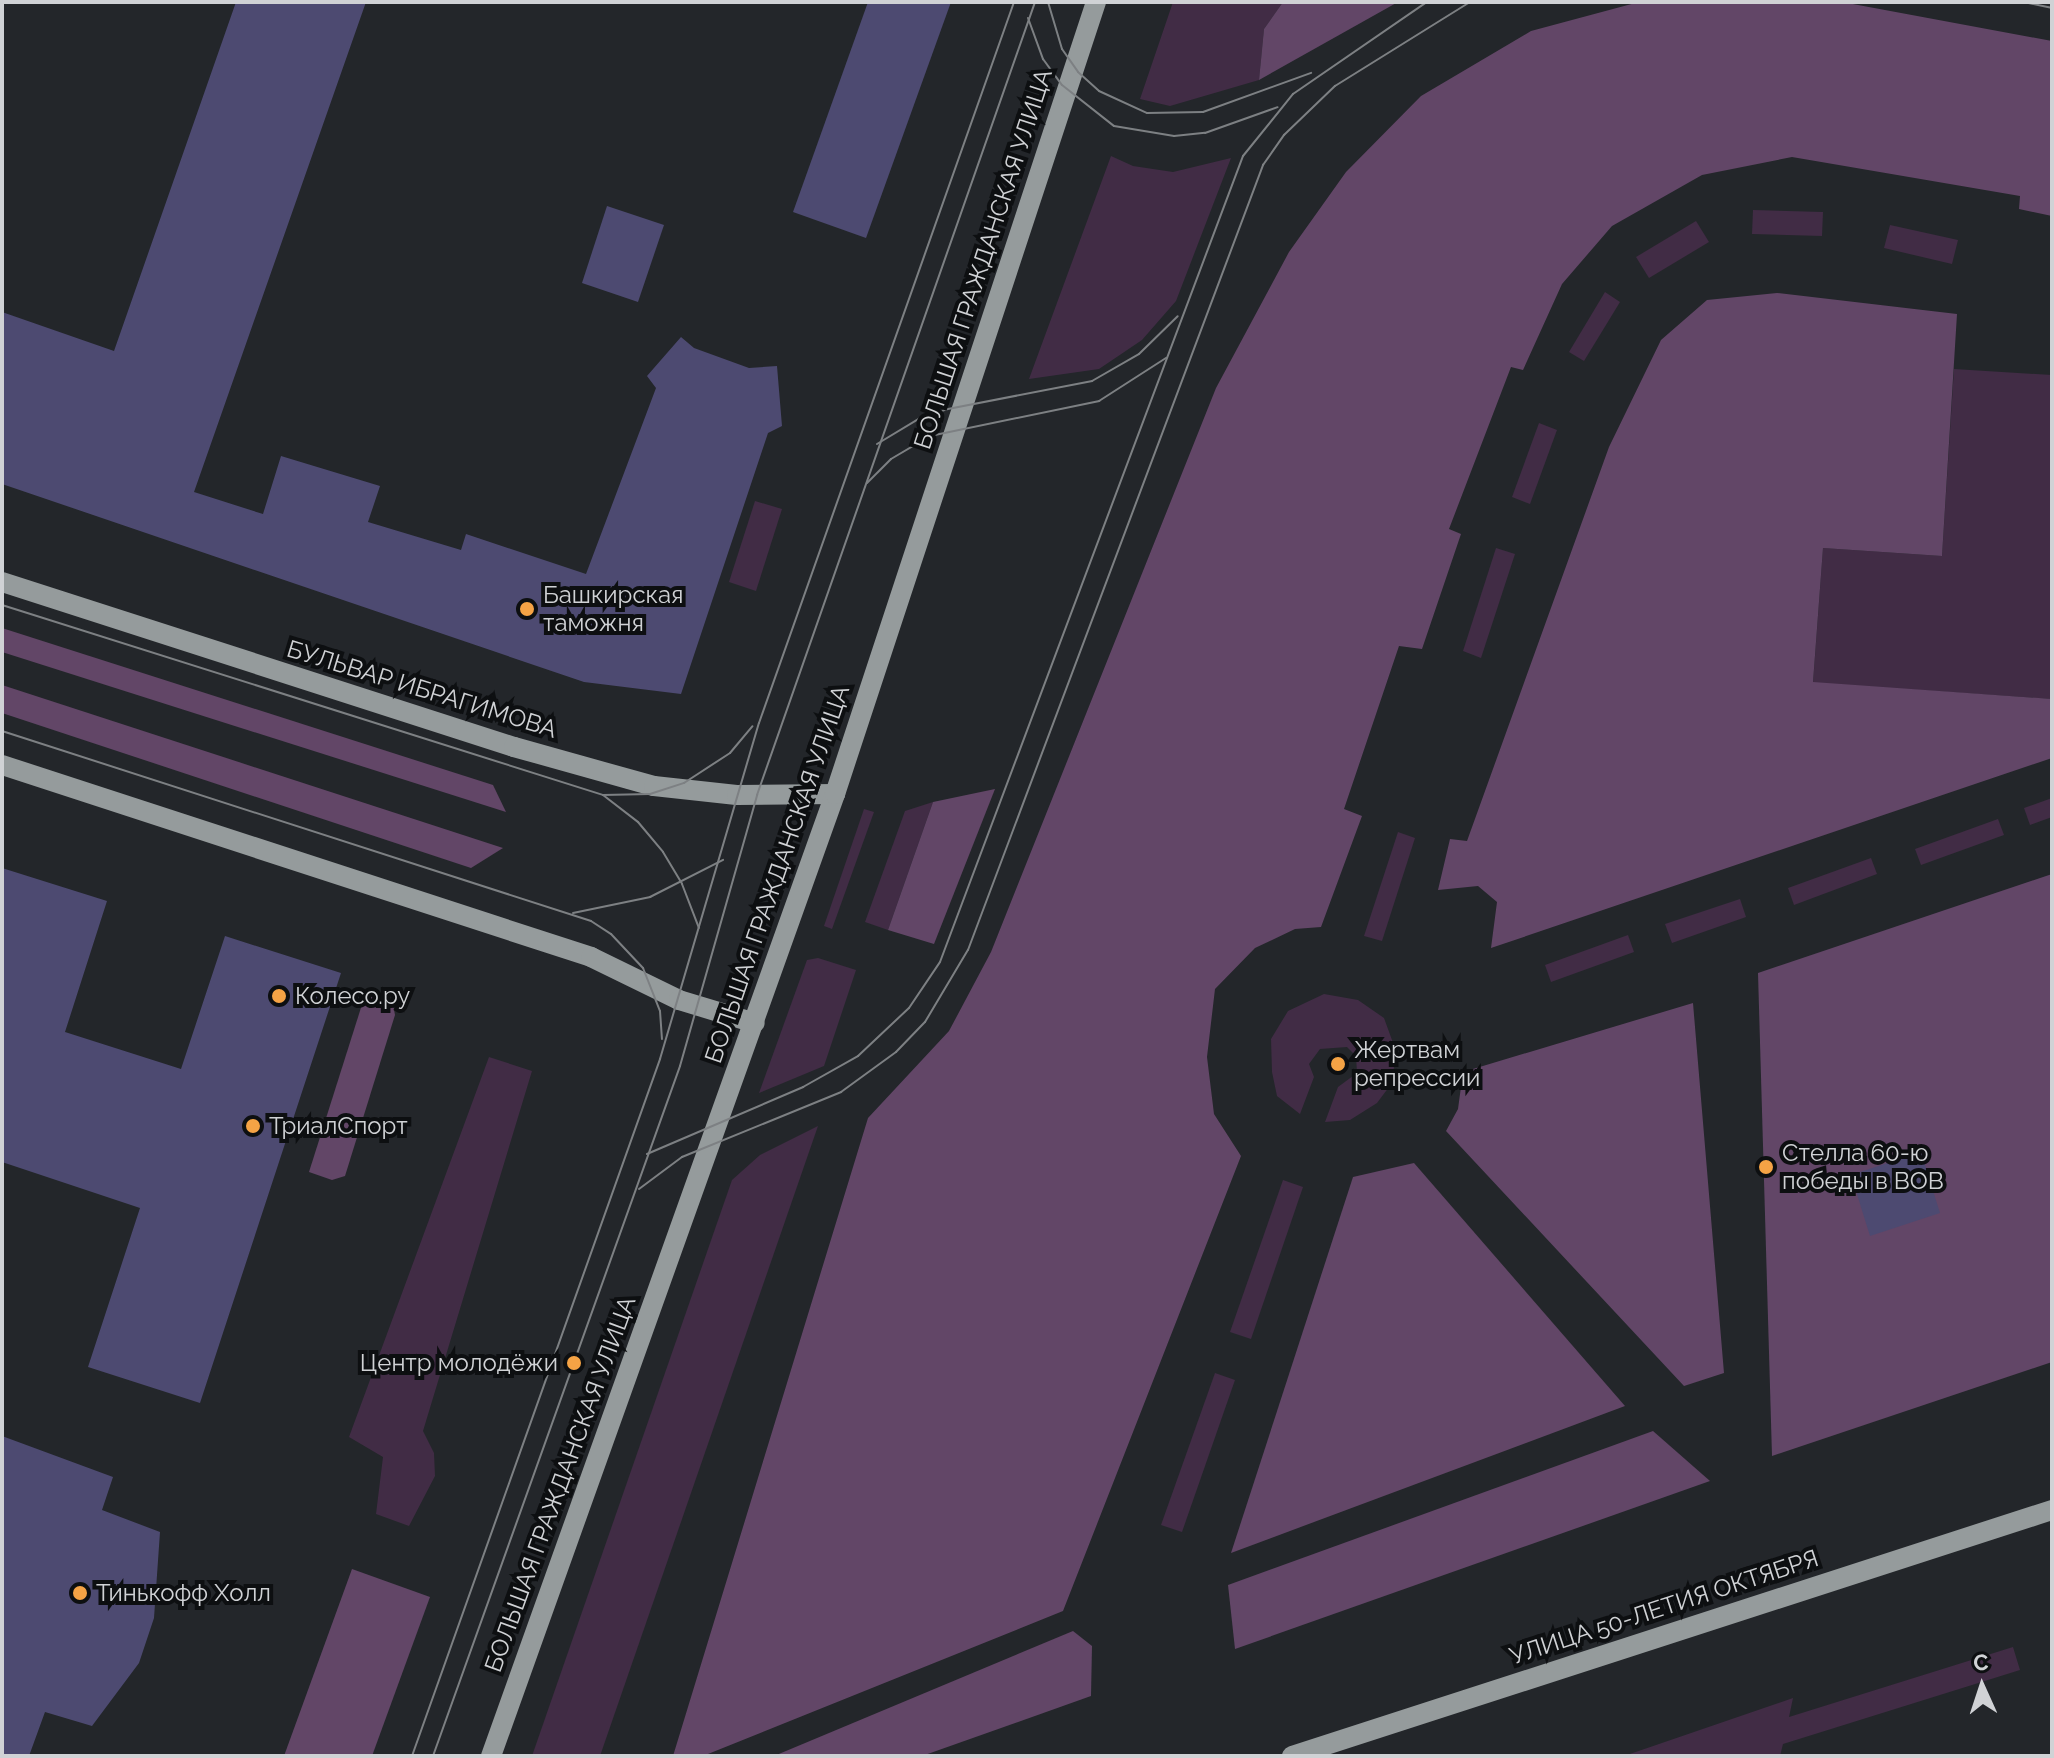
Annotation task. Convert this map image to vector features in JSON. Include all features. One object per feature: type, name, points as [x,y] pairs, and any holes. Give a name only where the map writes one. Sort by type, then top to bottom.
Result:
[{"type":"main road","name":"БОЛЬШАЯ ГРАЖДАНСКАЯ УЛИЦА","points":[[491,1756],[835,794],[1096,2]]},
{"type":"main road","name":"БУЛЬВАР ИБРАГИМОВА","points":[[2,582],[514,747],[654,786],[730,795],[835,794]]},
{"type":"main road","points":[[2,765],[591,957],[679,1000],[755,1023]]},
{"type":"main road","name":"УЛИЦА 50-ЛЕТИЯ ОКТЯБРЯ","points":[[1292,1756],[2052,1510]]},
{"type":"shaded area","points":[[1173,2],[1283,2],[1264,29],[1259,80],[1170,106],[1140,99]]},
{"type":"shaded area","points":[[1283,2],[1398,2],[1259,80],[1264,29]]},
{"type":"shaded area","points":[[1639,2],[1842,2],[2052,41],[2052,216],[2019,209],[2020,196],[1792,157],[1702,175],[1612,226],[1562,284],[1523,370],[1511,367],[1449,529],[1461,534],[1422,649],[1399,646],[1344,809],[1362,816],[1321,927],[1295,929],[1255,948],[1215,989],[1207,1057],[1214,1114],[1241,1156],[1063,1611],[703,1756],[673,1756],[868,1118],[949,1031],[991,952],[1216,388],[1289,252],[1346,172],[1421,96],[1531,31]]},
{"type":"shaded area","points":[[1111,156],[1133,166],[1173,172],[1231,158],[1176,301],[1142,340],[1099,369],[1029,379]]},
{"type":"shaded area","points":[[1753,210],[1823,212],[1822,236],[1752,234]]},
{"type":"shaded area","points":[[1696,221],[1709,242],[1649,278],[1636,257]]},
{"type":"shaded area","points":[[1890,225],[1958,240],[1952,264],[1884,248]]},
{"type":"shaded area","points":[[1605,292],[1620,302],[1584,361],[1569,352]]},
{"type":"shaded area","points":[[1777,293],[1957,314],[1942,556],[1823,548],[1813,682],[2052,699],[2052,758],[1491,948],[1497,902],[1478,886],[1438,890],[1450,839],[1467,841],[1609,447],[1661,340],[1707,300]]},
{"type":"shaded area","points":[[1954,369],[2052,375],[2052,699],[1813,683],[1823,548],[1942,556]]},
{"type":"shaded area","points":[[1539,423],[1557,430],[1530,504],[1512,497]]},
{"type":"shaded area","points":[[755,501],[782,509],[756,591],[729,582]]},
{"type":"shaded area","points":[[1496,548],[1515,554],[1481,658],[1463,651]]},
{"type":"shaded area","points":[[2,628],[493,785],[506,812],[2,652]]},
{"type":"shaded area","points":[[2,685],[503,848],[471,868],[2,713]]},
{"type":"shaded area","points":[[995,789],[934,944],[888,930],[933,802]]},
{"type":"shaded area","points":[[2052,798],[2052,817],[2030,825],[2024,808]]},
{"type":"shaded area","points":[[933,802],[888,930],[865,922],[905,811]]},
{"type":"shaded area","points":[[864,809],[874,812],[832,929],[824,926]]},
{"type":"shaded area","points":[[1998,819],[2004,835],[1921,865],[1915,849]]},
{"type":"shaded area","points":[[1398,832],[1415,838],[1382,941],[1364,936]]},
{"type":"shaded area","points":[[1871,858],[1877,874],[1794,905],[1788,888]]},
{"type":"shaded area","points":[[2052,874],[2052,1362],[1772,1456],[1758,973]]},
{"type":"shaded area","points":[[1740,899],[1746,917],[1672,943],[1665,924]]},
{"type":"shaded area","points":[[1628,935],[1634,952],[1551,982],[1545,965]]},
{"type":"shaded area","points":[[818,958],[856,970],[824,1066],[759,1093],[807,960]]},
{"type":"shaded area","points":[[1324,994],[1358,1000],[1384,1018],[1396,1051],[1392,1083],[1377,1103],[1350,1120],[1325,1122],[1338,1087],[1357,1073],[1356,1056],[1347,1047],[1320,1049],[1309,1064],[1314,1077],[1300,1114],[1277,1096],[1272,1072],[1271,1039],[1288,1011]]},
{"type":"shaded area","points":[[365,995],[393,1004],[395,1015],[345,1176],[332,1180],[309,1172]]},
{"type":"shaded area","points":[[1693,1003],[1724,1373],[1684,1386],[1446,1131],[1458,1109],[1463,1072]]},
{"type":"shaded area","points":[[489,1057],[532,1071],[423,1431],[434,1453],[435,1476],[409,1526],[376,1514],[383,1457],[349,1437]]},
{"type":"shaded area","points":[[818,1126],[600,1756],[532,1756],[732,1180],[760,1155]]},
{"type":"shaded area","points":[[1414,1163],[1625,1406],[1231,1553],[1353,1177]]},
{"type":"shaded area","points":[[1283,1180],[1303,1187],[1251,1339],[1230,1332]]},
{"type":"shaded area","points":[[1215,1373],[1235,1380],[1182,1532],[1161,1525]]},
{"type":"shaded area","points":[[1653,1431],[1710,1481],[1235,1649],[1228,1585]]},
{"type":"shaded area","points":[[352,1569],[430,1597],[372,1756],[284,1756]]},
{"type":"shaded area","points":[[1073,1631],[1092,1646],[1091,1696],[922,1756],[774,1756]]},
{"type":"shaded area","points":[[2013,1647],[2020,1670],[1783,1744],[1780,1756],[1624,1756],[1793,1698],[1789,1717]]},
{"type":"building","points":[[236,2],[366,2],[194,492],[263,514],[281,456],[380,486],[368,522],[461,550],[466,534],[586,574],[656,388],[647,376],[681,337],[694,348],[749,368],[777,366],[782,426],[768,433],[681,694],[584,682],[2,484],[2,312],[114,351]]},
{"type":"building","points":[[868,2],[951,2],[866,238],[793,212]]},
{"type":"building","points":[[607,206],[664,225],[638,302],[582,283]]},
{"type":"building","points":[[2,868],[107,901],[65,1032],[181,1069],[225,936],[341,973],[200,1403],[88,1367],[140,1208],[2,1162]]},
{"type":"building","points":[[1921,1152],[1940,1213],[1870,1236],[1851,1175]]},
{"type":"building","name":"Тинькофф Холл","points":[[2,1436],[113,1477],[102,1510],[160,1532],[154,1618],[139,1663],[92,1726],[45,1712],[29,1756],[2,1756]]},
{"type":"tram line","points":[[412,1756],[660,1059],[759,723],[1014,2]]},
{"type":"tram line","points":[[433,1756],[680,1066],[757,795],[1035,2]]},
{"type":"tram line","points":[[1048,2],[1062,49],[1078,72],[1099,91],[1147,113],[1203,112],[1311,73]]},
{"type":"tram line","points":[[647,1154],[803,1087],[858,1056],[909,1008],[940,962],[1243,156],[1293,94],[1427,2]]},
{"type":"tram line","points":[[639,1189],[682,1157],[841,1092],[896,1052],[925,1022],[968,950],[1263,165],[1284,135],[1335,86],[1470,2]]},
{"type":"tram line","points":[[2024,2],[2052,8]]},
{"type":"tram line","points":[[1028,18],[1043,59],[1062,85],[1114,126],[1174,136],[1205,133],[1278,107]]},
{"type":"tram line","points":[[877,444],[922,417],[948,409],[1092,381],[1139,354],[1178,316]]},
{"type":"tram line","points":[[867,483],[891,459],[930,436],[1099,401],[1166,358]]},
{"type":"tram line","points":[[2,605],[603,795],[650,794],[684,783],[730,753],[753,726]]},
{"type":"tram line","points":[[2,731],[591,921],[611,934],[643,968],[660,1011],[662,1039]]},
{"type":"tram line","points":[[603,795],[638,822],[663,852],[682,884],[699,928]]},
{"type":"tram line","points":[[573,913],[650,897],[723,860]]},
{"type":"place","name":"Башкирская таможня","points":[[527,609]]},
{"type":"place","name":"Колесо.ру","points":[[279,996]]},
{"type":"place","name":"Жертвам репрессии","points":[[1338,1064]]},
{"type":"place","name":"ТриалСпорт","points":[[253,1126]]},
{"type":"place","name":"Стелла 60-ю победы в ВОВ","points":[[1766,1167]]},
{"type":"place","name":"Центр молодёжи","points":[[574,1363]]},
{"type":"place","name":"Тинькофф Холл","points":[[80,1593]]}]
